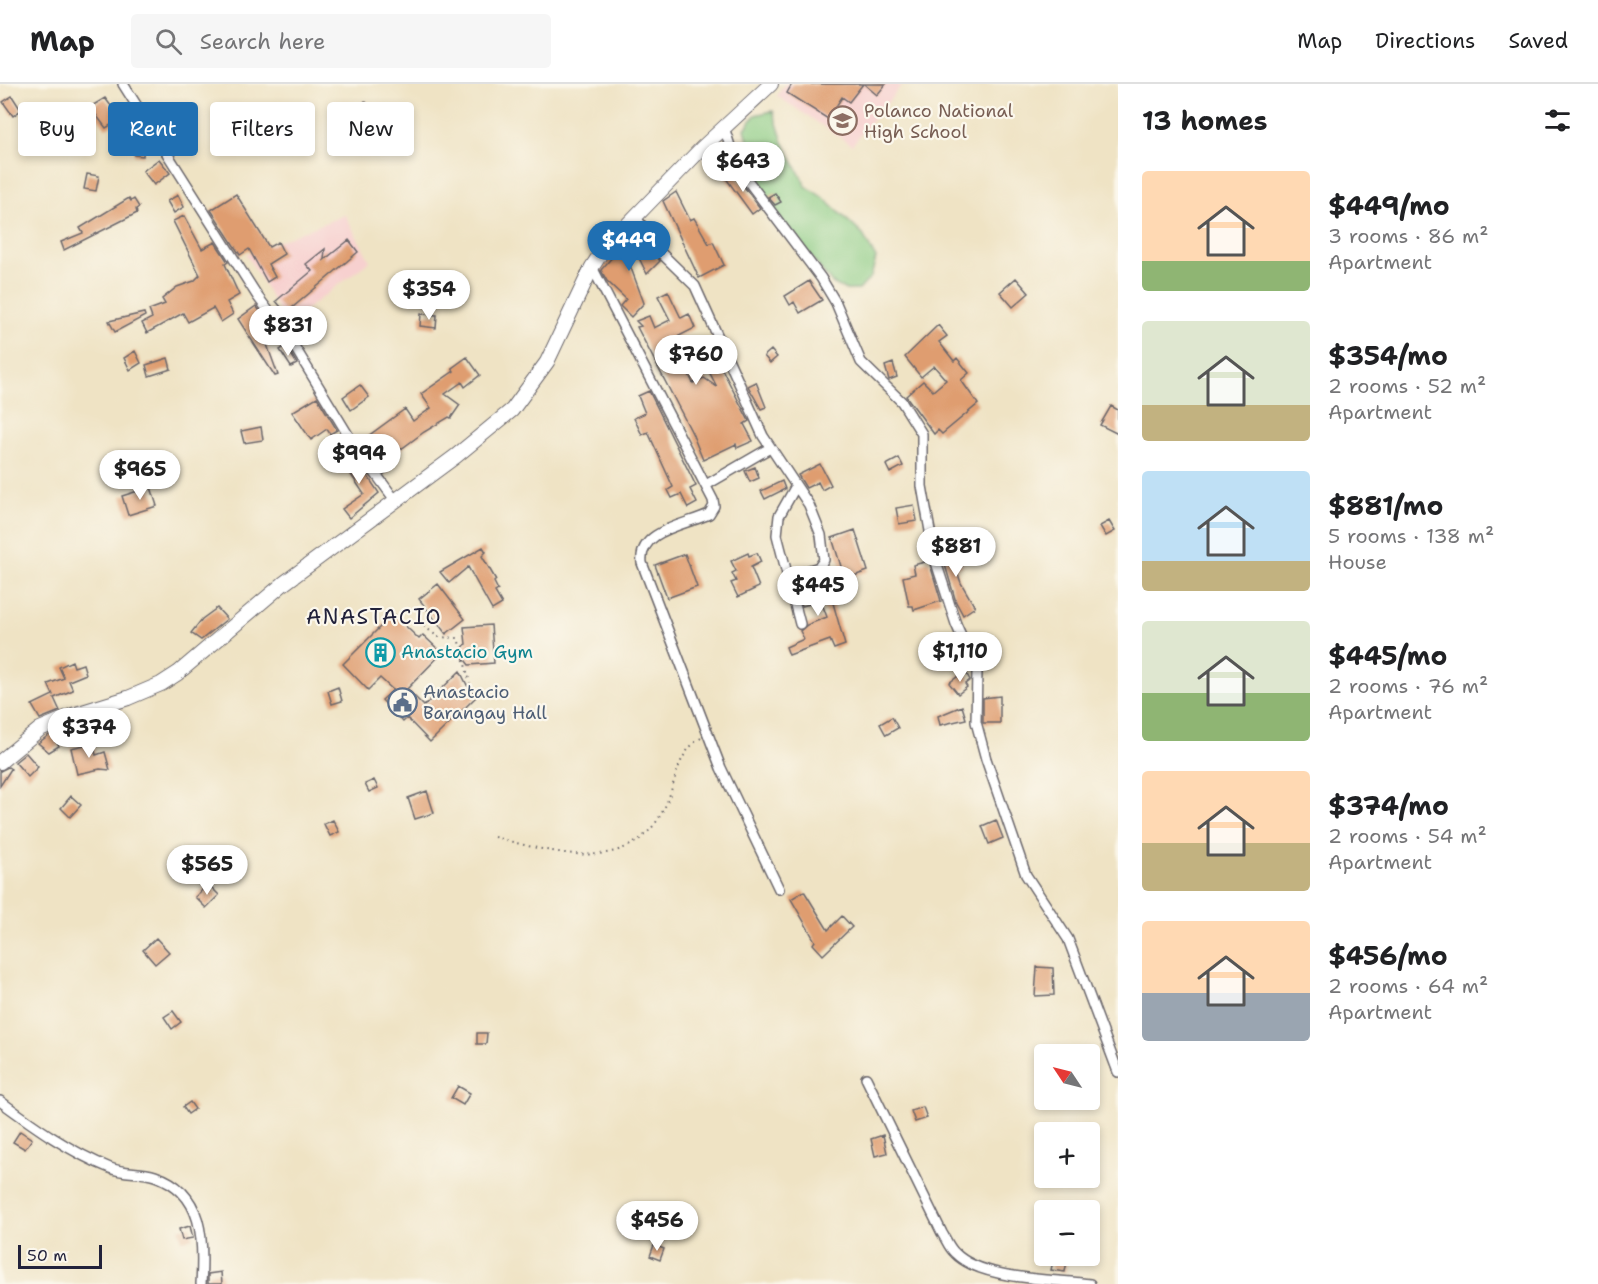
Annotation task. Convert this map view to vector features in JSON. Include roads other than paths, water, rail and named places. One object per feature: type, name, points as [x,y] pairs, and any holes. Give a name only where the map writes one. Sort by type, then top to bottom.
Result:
[{"type":"street","points":[[123,84],[258,297],[291,341],[353,443],[395,500]]},
{"type":"street","points":[[0,762],[40,729],[161,684],[195,660],[283,584],[456,456],[512,411],[547,362],[592,267],[603,250],[724,127],[771,84]]},
{"type":"street","points":[[724,127],[736,165],[760,201],[821,278],[836,303],[861,362],[902,402],[922,434],[922,486],[935,559],[956,624],[977,671],[976,722],[986,759],[1026,875],[1068,939],[1118,1072]]},
{"type":"street","points":[[635,216],[660,252],[694,286],[770,448],[810,505],[825,553],[819,567],[788,577]]},
{"type":"street","points":[[592,267],[713,500],[713,511],[649,539],[641,556],[707,734],[779,889]]},
{"type":"street","points":[[706,485],[770,448]]},
{"type":"street","points":[[796,486],[784,505],[777,525],[777,542],[800,624]]},
{"type":"street","points":[[866,1078],[942,1233],[955,1253],[972,1264],[1012,1275],[1090,1284]]},
{"type":"street","points":[[0,1101],[83,1156],[112,1169],[154,1176],[185,1195],[194,1208],[203,1248],[201,1284]]},
{"type":"place","name":"Polanco National High School","points":[[843,121]]},
{"type":"place","name":"Anastacio Gym","points":[[380,652]]},
{"type":"place","name":"Anastacio Barangay Hall","points":[[402,702]]},
{"type":"district","name":"ANASTACIO","points":[[374,617]]}]
